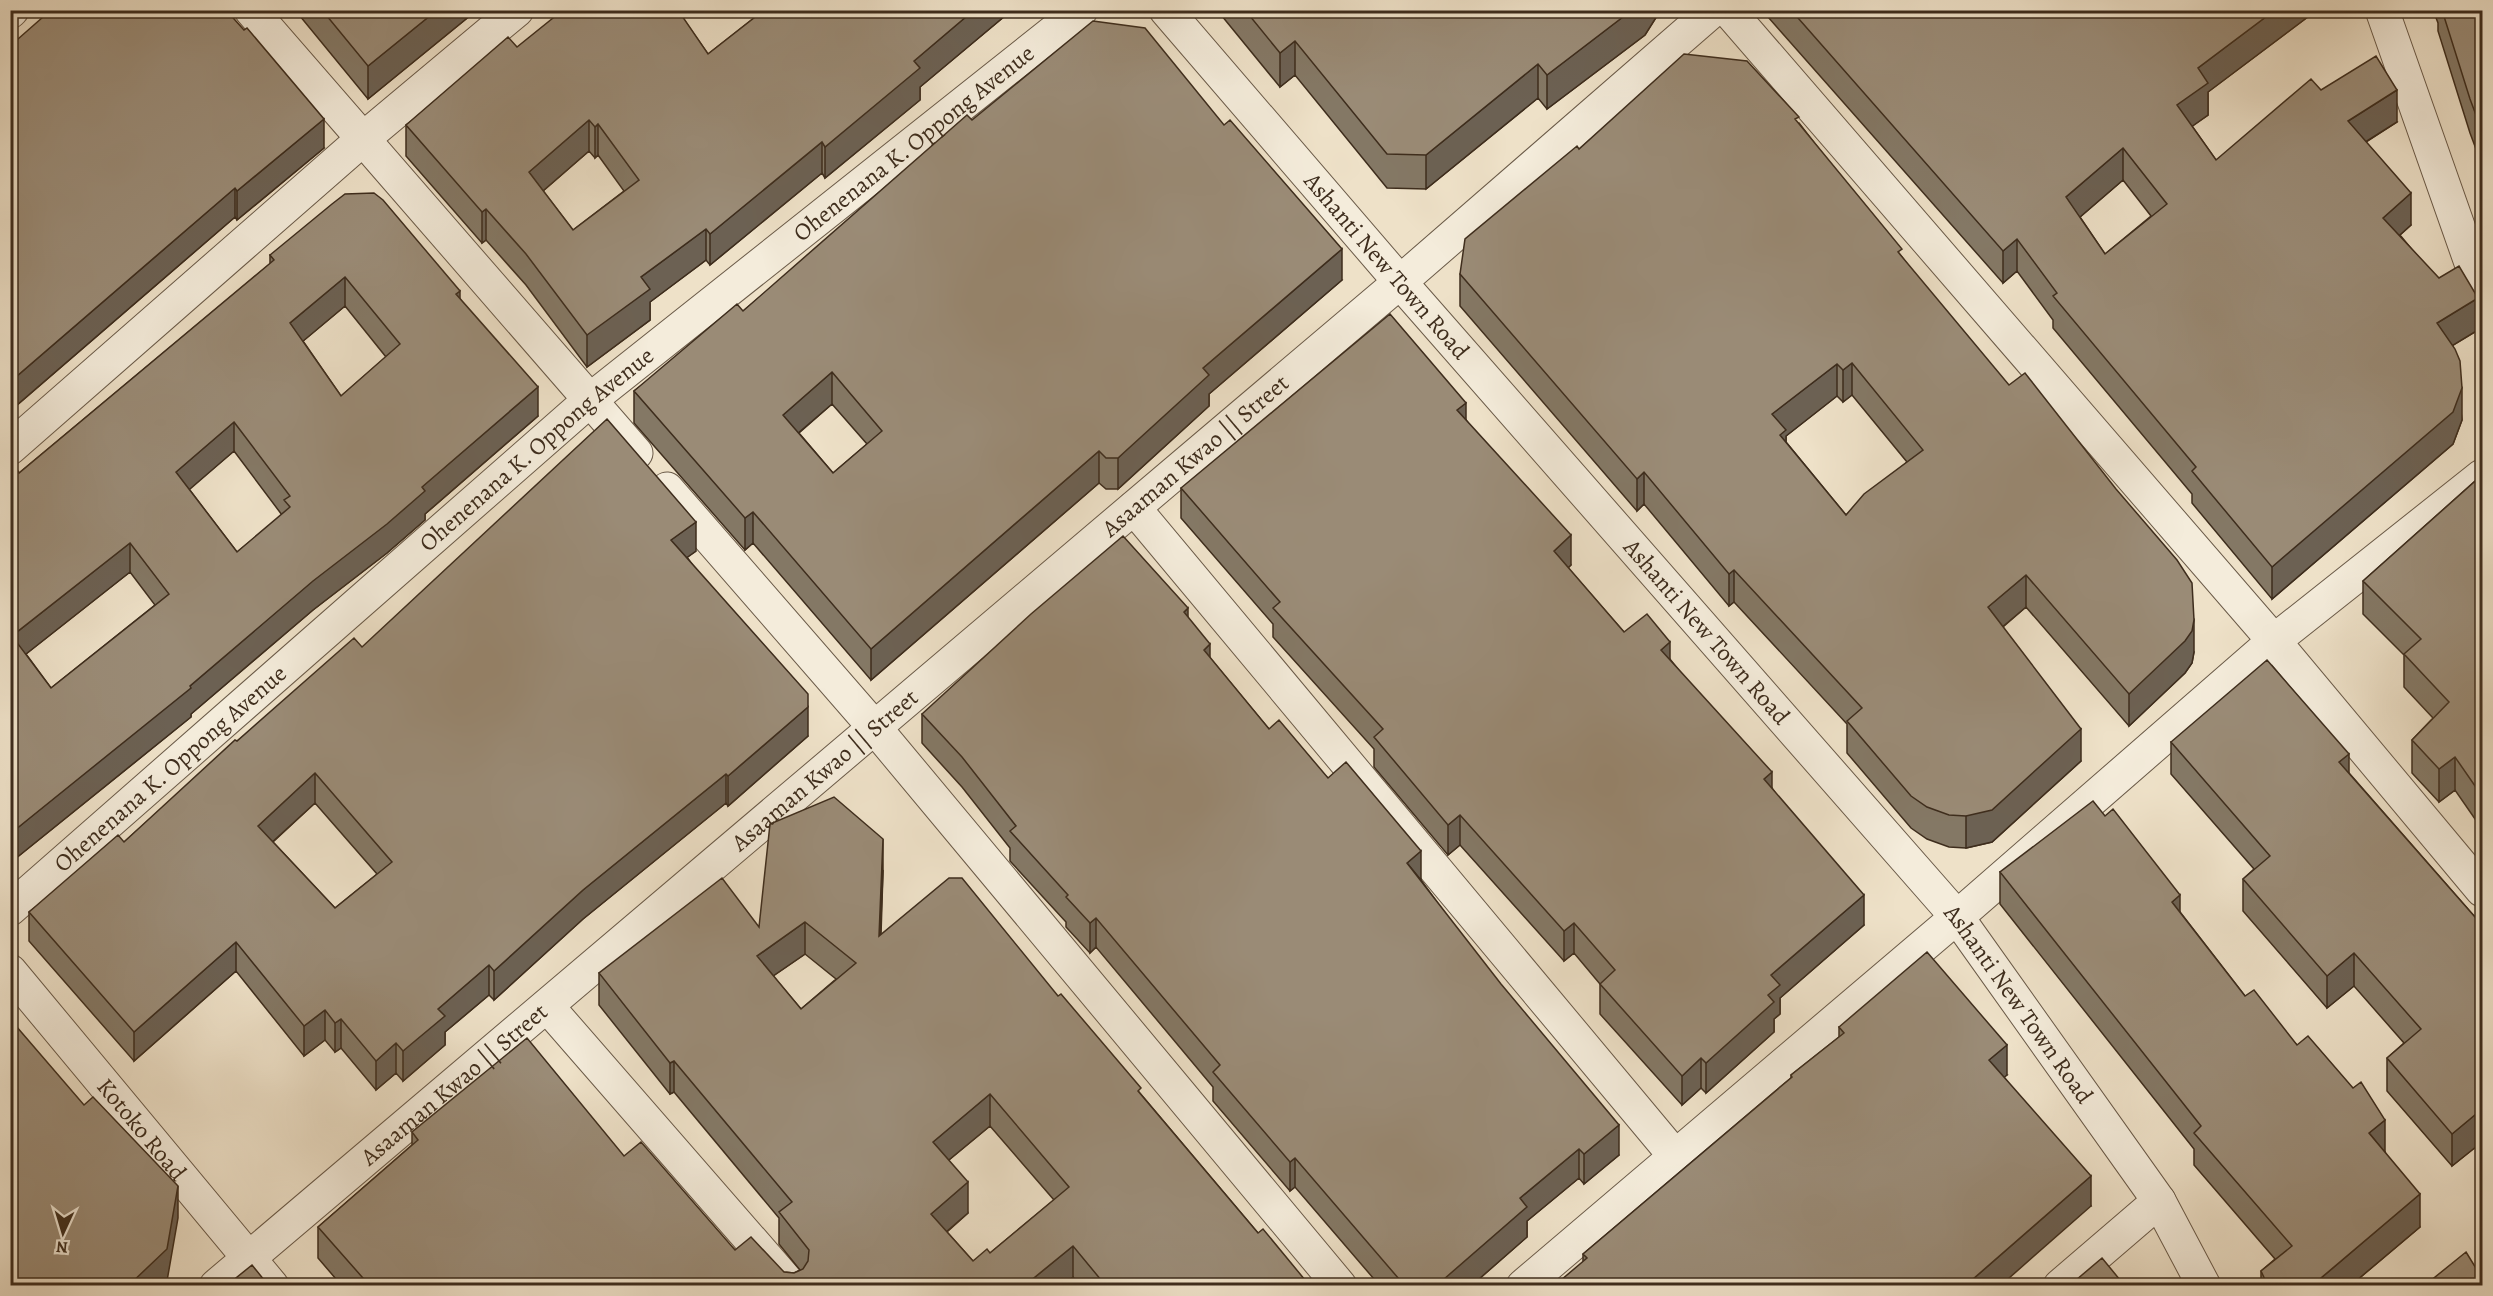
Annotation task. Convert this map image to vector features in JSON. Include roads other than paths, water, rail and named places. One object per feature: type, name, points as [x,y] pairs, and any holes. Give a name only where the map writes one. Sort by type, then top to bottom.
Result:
[{"type":"street","points":[[251,10],[875,728],[1340,1286]]},
{"type":"street","points":[[10,448],[363,139],[516,10]]},
{"type":"street","name":"Ohenenana K. Oppong Avenue","points":[[10,909],[590,400],[1081,10]]},
{"type":"street","name":"Ashanti New Town Road","points":[[1166,10],[1400,282],[1957,917],[2159,1201],[2204,1286]]},
{"type":"street","name":"Asaaman Kwao || Street","points":[[216,1286],[1400,282],[1713,10]]},
{"type":"street","points":[[1728,10],[2274,641],[2482,890]]},
{"type":"street","points":[[2382,10],[2482,294]]},
{"type":"street","points":[[1523,1286],[1957,917],[2274,641],[2482,476]]},
{"type":"street","points":[[1134,508],[1676,1156]]},
{"type":"street","name":"Kotoko Road","points":[[10,971],[272,1286]]},
{"type":"street","points":[[547,1006],[791,1286]]},
{"type":"street","points":[[2060,1286],[2159,1201]]}]
